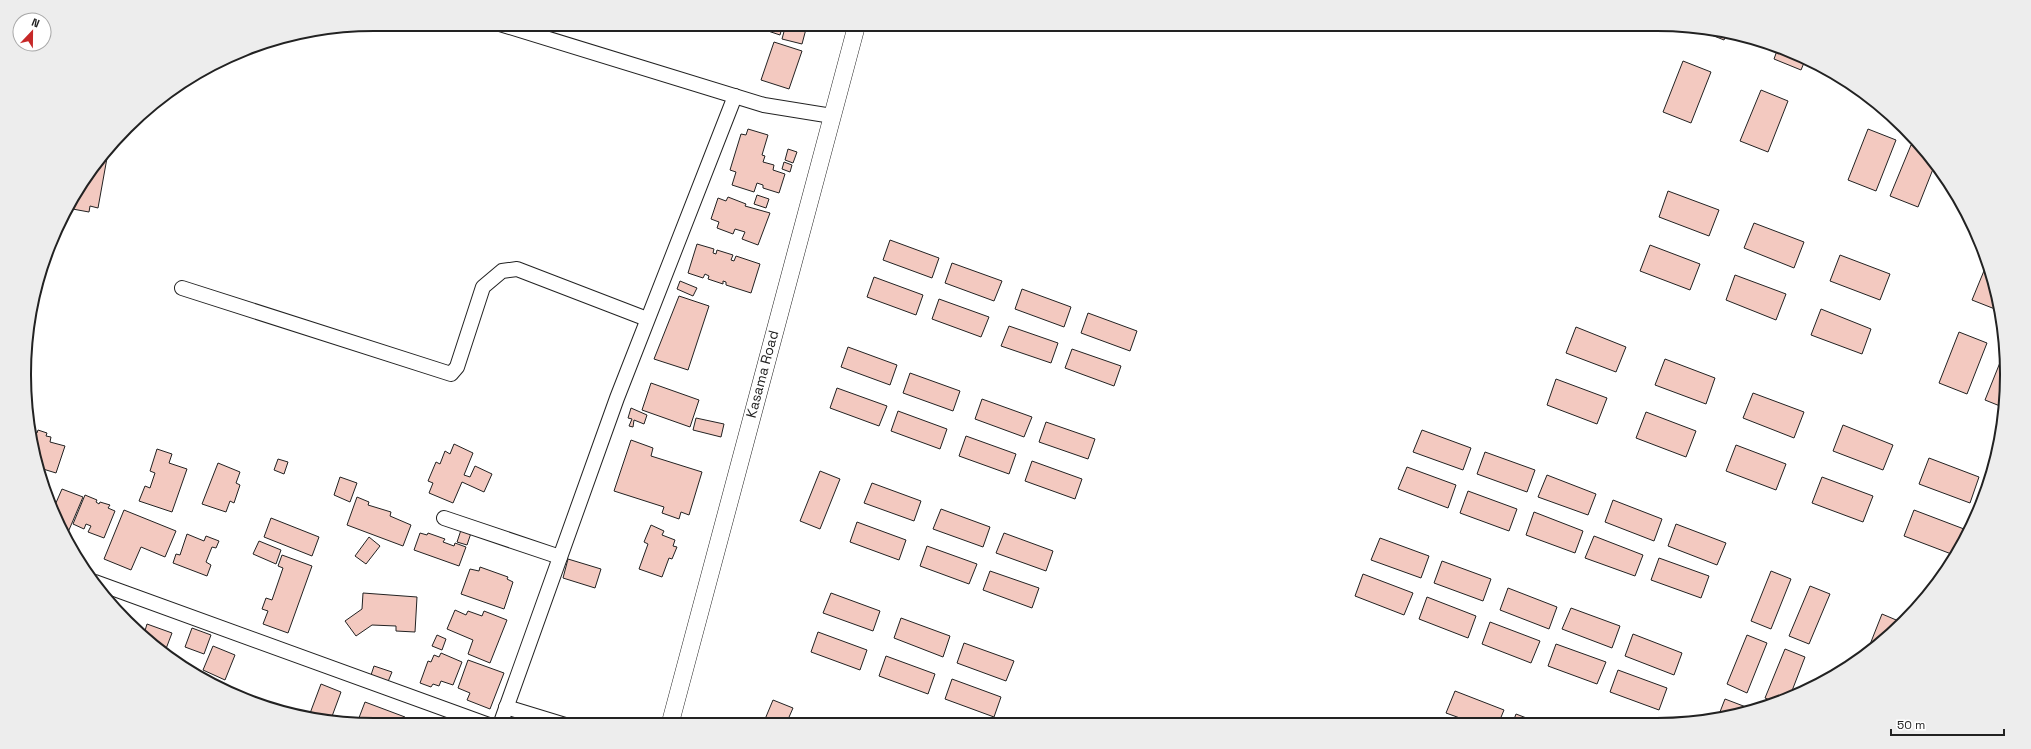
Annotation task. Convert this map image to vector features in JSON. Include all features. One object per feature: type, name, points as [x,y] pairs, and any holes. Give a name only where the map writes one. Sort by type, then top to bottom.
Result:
[{"type":"street","points":[[523,31],[764,105],[832,116]]},
{"type":"street","name":"Kasama Road","points":[[672,718],[855,31]]},
{"type":"street","points":[[502,718],[647,319],[735,96]]},
{"type":"street","points":[[182,288],[451,374],[456,367],[483,287],[502,271],[517,269],[647,319]]},
{"type":"street","points":[[444,518],[560,557]]},
{"type":"street","points":[[103,585],[470,718]]},
{"type":"street","points":[[506,707],[542,718]]},
{"type":"building","points":[[768,31],[781,31],[780,35]]},
{"type":"building","points":[[784,31],[805,31],[802,44],[782,39]]},
{"type":"building","points":[[774,42],[802,51],[789,89],[761,80]]},
{"type":"building","points":[[1776,53],[1804,64],[1801,70],[1774,59]]},
{"type":"building","points":[[1683,61],[1711,72],[1691,123],[1663,112]]},
{"type":"building","points":[[1761,90],[1788,101],[1768,152],[1740,141]]},
{"type":"building","points":[[748,129],[768,135],[762,155],[765,156],[763,162],[774,165],[773,170],[785,174],[779,193],[763,188],[763,185],[757,183],[754,192],[732,185],[736,172],[730,170],[741,134],[746,135]]},
{"type":"building","points":[[1868,129],[1896,140],[1876,191],[1848,180]]},
{"type":"building","points":[[1911,145],[1913,146],[1933,170],[1918,207],[1890,196]]},
{"type":"building","points":[[788,149],[797,152],[793,163],[785,160]]},
{"type":"building","points":[[107,159],[98,208],[90,206],[89,212],[74,209]]},
{"type":"building","points":[[784,162],[792,165],[790,172],[782,169]]},
{"type":"building","points":[[1668,191],[1719,210],[1709,236],[1659,217]]},
{"type":"building","points":[[757,195],[769,199],[766,208],[754,204]]},
{"type":"building","points":[[728,197],[746,204],[745,206],[770,213],[758,245],[742,239],[745,232],[735,229],[733,234],[717,228],[719,222],[711,219],[718,198],[726,201]]},
{"type":"building","points":[[1754,223],[1804,242],[1794,268],[1744,248]]},
{"type":"building","points":[[890,240],[939,258],[932,278],[883,260]]},
{"type":"building","points":[[697,244],[714,249],[713,253],[716,254],[717,250],[733,255],[731,260],[734,261],[736,256],[760,264],[751,293],[726,285],[726,282],[723,281],[723,284],[708,279],[709,276],[705,274],[703,278],[688,273]]},
{"type":"building","points":[[1650,245],[1700,264],[1690,290],[1640,271]]},
{"type":"building","points":[[1840,255],[1890,274],[1880,300],[1830,281]]},
{"type":"building","points":[[952,263],[1002,281],[994,301],[945,283]]},
{"type":"building","points":[[1984,271],[1993,308],[1972,300]]},
{"type":"building","points":[[1735,275],[1786,294],[1776,320],[1726,300]]},
{"type":"building","points":[[874,277],[923,295],[916,315],[867,297]]},
{"type":"building","points":[[680,281],[697,288],[693,296],[677,289]]},
{"type":"building","points":[[1022,289],[1071,307],[1064,327],[1015,309]]},
{"type":"building","points":[[679,296],[709,306],[688,370],[654,359]]},
{"type":"building","points":[[939,299],[989,317],[981,337],[932,319]]},
{"type":"building","points":[[1821,309],[1871,329],[1862,354],[1811,335]]},
{"type":"building","points":[[1088,313],[1137,331],[1130,351],[1081,333]]},
{"type":"building","points":[[1009,326],[1058,343],[1051,363],[1001,346]]},
{"type":"building","points":[[1576,327],[1626,347],[1616,372],[1566,353]]},
{"type":"building","points":[[1959,332],[1987,343],[1967,394],[1939,383]]},
{"type":"building","points":[[848,347],[897,365],[890,385],[841,367]]},
{"type":"building","points":[[1072,349],[1121,366],[1114,386],[1065,368]]},
{"type":"building","points":[[1665,359],[1715,378],[1706,404],[1655,385]]},
{"type":"building","points":[[2000,364],[1998,405],[1985,400]]},
{"type":"building","points":[[910,373],[960,391],[953,411],[903,393]]},
{"type":"building","points":[[1556,379],[1607,398],[1597,424],[1547,405]]},
{"type":"building","points":[[651,383],[699,400],[690,427],[642,410]]},
{"type":"building","points":[[837,388],[887,406],[879,426],[830,408]]},
{"type":"building","points":[[1753,393],[1804,412],[1794,438],[1743,418]]},
{"type":"building","points":[[982,399],[1032,417],[1024,437],[975,419]]},
{"type":"building","points":[[631,408],[647,415],[644,424],[634,420],[633,427],[629,426],[632,419],[628,418]]},
{"type":"building","points":[[898,411],[947,429],[940,449],[891,431]]},
{"type":"building","points":[[1646,412],[1696,431],[1686,457],[1636,438]]},
{"type":"building","points":[[696,418],[724,424],[721,437],[693,430]]},
{"type":"building","points":[[1046,422],[1095,439],[1088,459],[1039,442]]},
{"type":"building","points":[[1843,425],[1893,445],[1883,470],[1833,451]]},
{"type":"building","points":[[38,430],[47,433],[46,436],[51,437],[50,442],[65,446],[56,473],[45,470],[36,433]]},
{"type":"building","points":[[1422,430],[1471,448],[1463,470],[1413,452]]},
{"type":"building","points":[[966,436],[1016,454],[1009,474],[959,456]]},
{"type":"building","points":[[631,440],[653,448],[651,456],[702,472],[689,515],[681,512],[679,519],[662,513],[664,507],[614,491]]},
{"type":"building","points":[[454,444],[473,453],[464,475],[470,477],[475,466],[492,474],[484,492],[462,482],[453,503],[429,493],[433,483],[428,481],[436,462],[440,464],[445,451],[450,454]]},
{"type":"building","points":[[1736,445],[1786,464],[1776,490],[1726,471]]},
{"type":"building","points":[[157,449],[172,454],[169,463],[187,469],[172,512],[139,501],[145,486],[150,488],[155,473],[150,471]]},
{"type":"building","points":[[1485,452],[1535,470],[1527,492],[1477,474]]},
{"type":"building","points":[[1929,458],[1979,477],[1970,503],[1919,484]]},
{"type":"building","points":[[278,459],[288,462],[284,474],[274,470]]},
{"type":"building","points":[[1032,461],[1082,479],[1075,499],[1025,481]]},
{"type":"building","points":[[218,463],[240,472],[236,483],[240,485],[234,503],[230,501],[226,512],[202,504]]},
{"type":"building","points":[[1407,467],[1456,485],[1448,508],[1398,489]]},
{"type":"building","points":[[820,471],[840,479],[820,529],[800,521]]},
{"type":"building","points":[[1547,475],[1596,494],[1588,515],[1538,497]]},
{"type":"building","points":[[340,477],[357,483],[350,502],[334,495]]},
{"type":"building","points":[[1822,477],[1873,496],[1863,522],[1812,503]]},
{"type":"building","points":[[872,483],[921,501],[914,521],[864,503]]},
{"type":"building","points":[[62,489],[83,497],[69,531],[66,526],[56,503]]},
{"type":"building","points":[[1468,491],[1517,509],[1509,531],[1460,513]]},
{"type":"building","points":[[85,495],[97,500],[96,502],[99,504],[100,502],[110,505],[108,508],[115,511],[104,538],[88,532],[91,526],[86,524],[84,529],[73,524]]},
{"type":"building","points":[[357,497],[369,502],[368,505],[391,512],[390,516],[411,525],[403,546],[347,525]]},
{"type":"building","points":[[1613,500],[1662,519],[1654,541],[1605,522]]},
{"type":"building","points":[[941,509],[990,527],[983,547],[933,529]]},
{"type":"building","points":[[124,510],[176,531],[165,557],[141,547],[131,570],[104,559]]},
{"type":"building","points":[[1914,510],[1963,529],[1949,553],[1904,536]]},
{"type":"building","points":[[1534,512],[1583,531],[1575,553],[1526,535]]},
{"type":"building","points":[[271,518],[319,537],[312,556],[264,537]]},
{"type":"building","points":[[857,522],[906,540],[899,560],[850,542]]},
{"type":"building","points":[[1676,524],[1726,543],[1717,565],[1668,546]]},
{"type":"building","points":[[651,525],[664,531],[662,535],[675,540],[673,546],[677,547],[672,559],[669,558],[662,577],[639,569],[648,544],[644,542]]},
{"type":"building","points":[[461,530],[471,533],[467,545],[457,542]]},
{"type":"building","points":[[420,533],[427,535],[428,533],[445,539],[443,542],[454,546],[455,543],[466,547],[459,566],[414,550]]},
{"type":"building","points":[[1004,533],[1053,551],[1046,571],[996,553]]},
{"type":"building","points":[[187,534],[204,541],[206,536],[219,541],[216,548],[212,547],[206,562],[211,565],[207,576],[173,563],[176,554],[180,555]]},
{"type":"building","points":[[1594,536],[1643,555],[1635,576],[1585,558]]},
{"type":"building","points":[[369,537],[380,546],[366,564],[355,556]]},
{"type":"building","points":[[1380,538],[1429,556],[1421,578],[1371,560]]},
{"type":"building","points":[[259,541],[281,550],[276,564],[253,554]]},
{"type":"building","points":[[927,546],[977,564],[969,584],[920,566]]},
{"type":"building","points":[[282,555],[312,566],[288,633],[263,624],[268,611],[262,609],[266,598],[272,600],[283,568],[278,566]]},
{"type":"building","points":[[1659,558],[1709,576],[1701,598],[1651,580]]},
{"type":"building","points":[[568,559],[601,569],[595,588],[563,578]]},
{"type":"building","points":[[1442,561],[1491,579],[1483,601],[1434,583]]},
{"type":"building","points":[[480,567],[508,577],[507,579],[513,582],[504,609],[461,594],[470,569],[479,571]]},
{"type":"building","points":[[990,571],[1039,588],[1032,608],[983,590]]},
{"type":"building","points":[[1771,571],[1791,579],[1771,629],[1751,621]]},
{"type":"building","points":[[1363,574],[1413,593],[1404,615],[1355,596]]},
{"type":"building","points":[[1810,586],[1830,594],[1809,644],[1789,636]]},
{"type":"building","points":[[1508,588],[1557,607],[1549,629],[1500,610]]},
{"type":"building","points":[[363,593],[417,597],[415,632],[396,631],[396,626],[372,625],[356,636],[345,621],[362,609]]},
{"type":"building","points":[[831,593],[880,611],[873,631],[823,613]]},
{"type":"building","points":[[1427,597],[1476,616],[1468,638],[1419,619]]},
{"type":"building","points":[[1571,608],[1620,626],[1612,648],[1562,629]]},
{"type":"building","points":[[455,610],[466,615],[468,611],[482,616],[484,611],[507,620],[490,663],[468,654],[473,640],[447,629]]},
{"type":"building","points":[[1882,614],[1896,620],[1883,633],[1870,643]]},
{"type":"building","points":[[901,618],[950,636],[943,657],[894,638]]},
{"type":"building","points":[[1490,622],[1540,641],[1531,663],[1482,644]]},
{"type":"building","points":[[147,624],[172,633],[166,648],[148,633],[145,630]]},
{"type":"building","points":[[192,628],[211,635],[204,654],[185,647]]},
{"type":"building","points":[[818,632],[867,650],[860,670],[811,652]]},
{"type":"building","points":[[1633,634],[1682,653],[1674,675],[1625,656]]},
{"type":"building","points":[[437,635],[446,639],[442,650],[432,646]]},
{"type":"building","points":[[1747,635],[1767,643],[1747,693],[1727,684]]},
{"type":"building","points":[[964,643],[1014,661],[1006,681],[957,663]]},
{"type":"building","points":[[1556,644],[1606,662],[1597,684],[1548,666]]},
{"type":"building","points":[[213,646],[235,655],[225,680],[203,670]]},
{"type":"building","points":[[1785,649],[1805,657],[1792,690],[1768,699],[1765,698]]},
{"type":"building","points":[[441,653],[462,662],[453,685],[441,681],[439,686],[433,684],[431,687],[420,683],[428,661],[431,662],[434,655],[439,657]]},
{"type":"building","points":[[886,656],[935,674],[928,694],[879,676]]},
{"type":"building","points":[[468,660],[504,673],[490,709],[467,700],[470,693],[458,688]]},
{"type":"building","points":[[374,666],[392,672],[387,684],[370,678]]},
{"type":"building","points":[[1618,670],[1667,688],[1659,710],[1610,692]]},
{"type":"building","points":[[952,679],[1001,697],[994,717],[945,699]]},
{"type":"building","points":[[321,684],[341,692],[332,715],[311,712]]},
{"type":"building","points":[[1455,691],[1504,710],[1501,718],[1460,718],[1446,713]]},
{"type":"building","points":[[1725,699],[1744,706],[1724,711],[1720,712]]},
{"type":"building","points":[[773,700],[793,708],[789,718],[766,718]]},
{"type":"building","points":[[365,702],[405,717],[404,718],[359,717]]},
{"type":"building","points":[[1516,714],[1526,718],[1514,718]]}]
